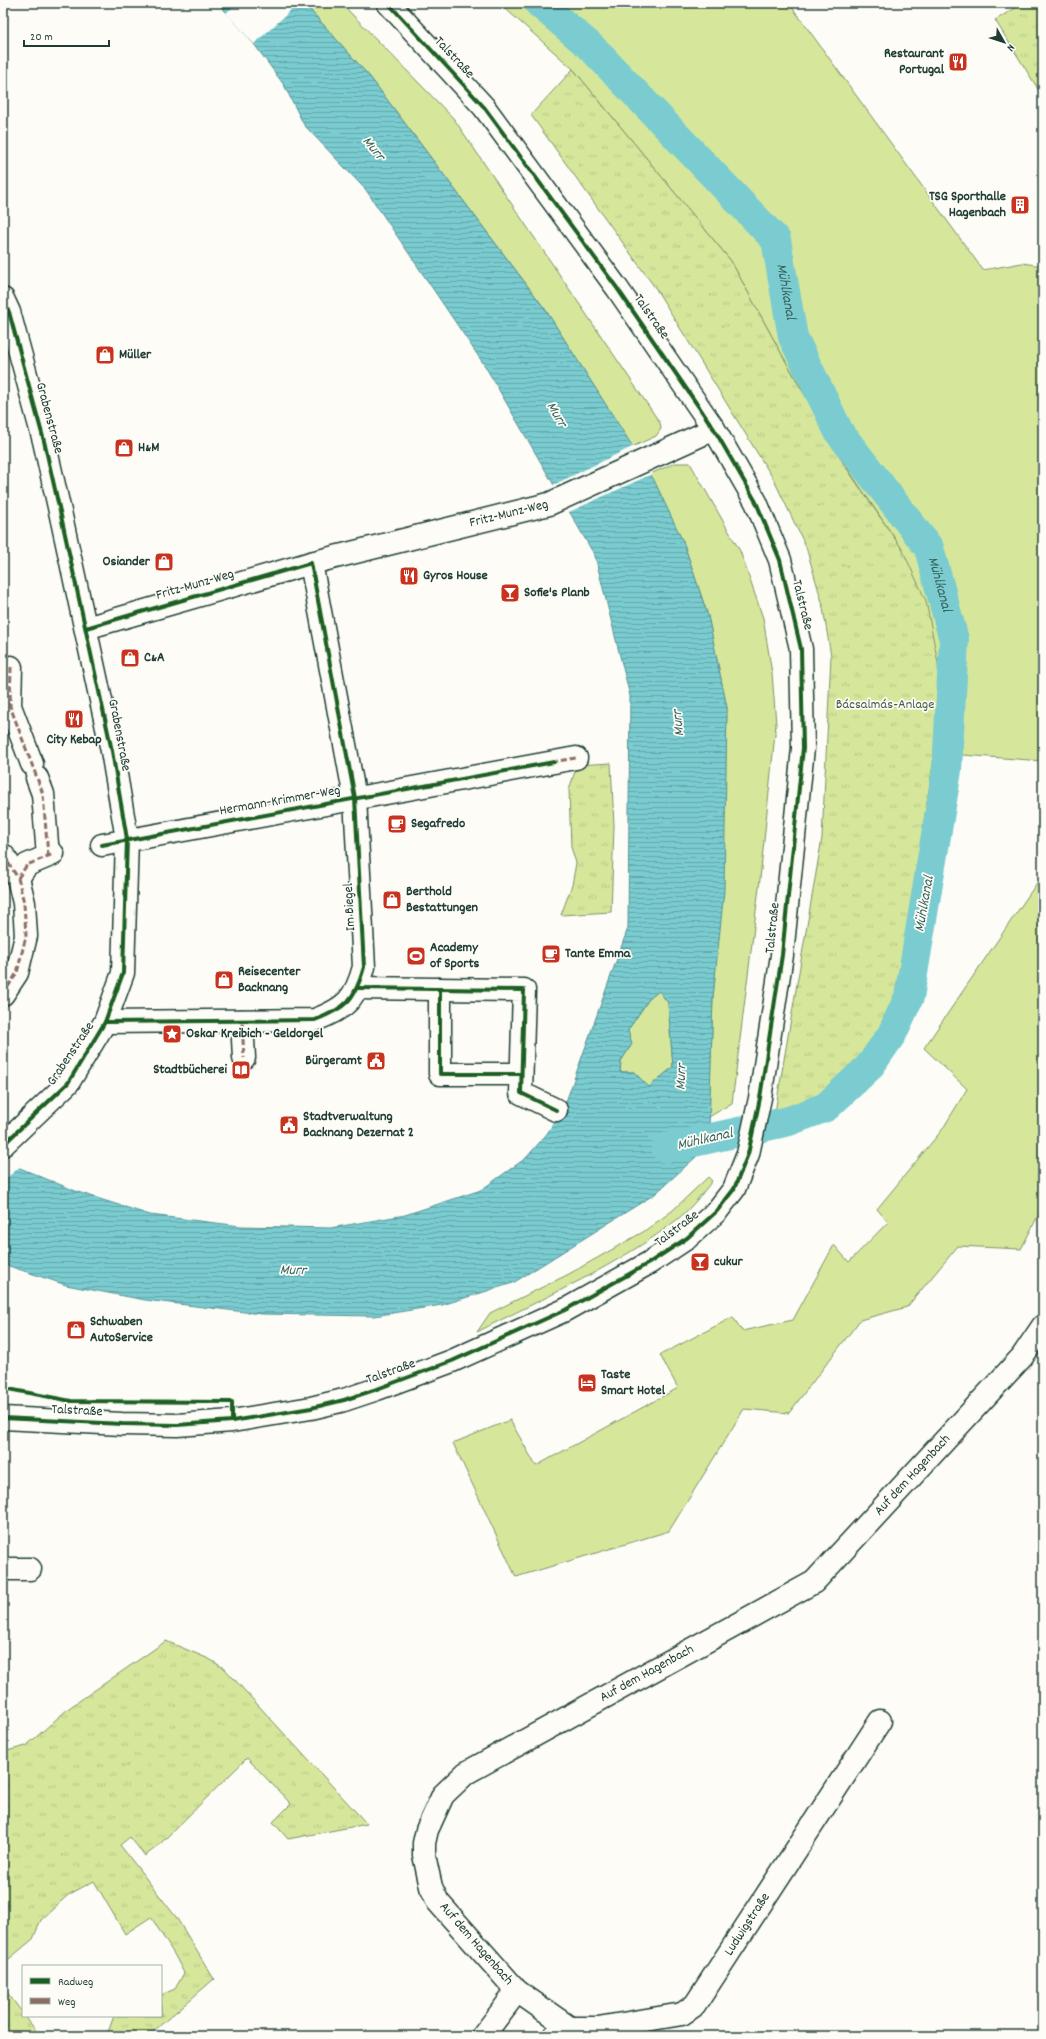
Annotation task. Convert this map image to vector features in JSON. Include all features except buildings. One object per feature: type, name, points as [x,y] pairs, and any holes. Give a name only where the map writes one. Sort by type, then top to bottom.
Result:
[{"type":"street","name":"Talstraße","points":[[3,1418],[176,1425],[232,1422],[311,1408],[344,1400],[377,1389],[452,1361],[565,1310],[649,1263],[687,1238],[717,1211],[734,1189],[748,1154],[760,1098],[782,955],[803,748],[801,649],[780,560],[756,502],[714,429],[617,288],[484,107],[388,3]]},
{"type":"street","name":"Grabenstraße","points":[[3,299],[9,312],[44,441],[112,751],[127,839],[123,972],[105,1022],[68,1083],[3,1145]]},
{"type":"street","name":"Fritz-Munz-Weg","points":[[86,628],[311,563],[556,502],[714,429]]},
{"type":"street","name":"Im Biegel","points":[[105,1022],[315,1020],[335,1012],[346,1003],[358,988],[364,967],[355,798],[311,563]]},
{"type":"street","points":[[11,667],[10,706],[37,779],[50,855],[27,865],[18,878]]},
{"type":"street","name":"Hermann-Krimmer-Weg","points":[[102,844],[576,758]]},
{"type":"street","points":[[3,855],[18,878],[24,903],[26,936],[17,973],[3,994]]},
{"type":"street","points":[[358,988],[524,990],[520,1092],[556,1110]]},
{"type":"street","points":[[440,989],[440,1074],[521,1074]]},
{"type":"street","points":[[242,1021],[244,1058]]},
{"type":"street","name":"Auf dem Hagenbach","points":[[562,2032],[517,1991],[438,1902],[431,1887],[424,1855],[424,1843],[427,1830],[443,1795],[466,1773],[814,1582],[1022,1357],[1043,1326]]},
{"type":"street","points":[[3,1568],[30,1569]]},
{"type":"street","name":"Ludwigstraße","points":[[562,2032],[598,2028],[682,2014],[695,2005],[880,1721]]},
{"type":"street","points":[[483,2036],[517,1991]]},
{"type":"green space","points":[[304,3],[341,3],[454,119],[660,423],[661,429],[656,436],[632,447],[545,309],[370,77]]},
{"type":"green space","points":[[499,3],[789,3],[983,270],[1022,263],[1043,266],[1043,761],[936,753],[942,708],[902,549],[846,466],[781,353],[731,261],[573,69]]},
{"type":"green space","points":[[1024,3],[1043,3],[1043,97],[995,20]]},
{"type":"green space","name":"Bácsalmás-Anlage","points":[[573,69],[731,261],[845,466],[902,549],[926,601],[938,663],[942,708],[893,1015],[879,1043],[856,1069],[826,1096],[774,1118],[822,838],[831,656],[822,602],[806,547],[774,480],[656,289],[531,115]]},
{"type":"green space","points":[[675,463],[690,463],[740,551],[763,618],[772,673],[776,724],[760,879],[732,1103],[709,1117],[713,997],[723,890],[727,708],[708,616],[684,544],[650,474]]},
{"type":"green space","points":[[611,763],[614,826],[611,912],[561,915],[572,885],[576,863],[571,847],[569,790],[577,765]]},
{"type":"green space","points":[[1043,874],[1043,1206],[1021,1249],[958,1246],[907,1307],[860,1320],[789,1413],[744,1409],[669,1531],[516,1577],[453,1443],[510,1420],[536,1466],[678,1388],[660,1355],[733,1317],[742,1331],[793,1320],[834,1245],[849,1262],[888,1222],[877,1209],[942,1130],[967,1089],[924,1048]]},
{"type":"green space","points":[[659,990],[668,1003],[673,1067],[649,1087],[634,1072],[620,1072],[621,1061],[632,1044],[628,1030],[649,999]]},
{"type":"green space","points":[[708,1177],[712,1181],[701,1196],[679,1218],[657,1235],[581,1280],[477,1332],[490,1313],[569,1274],[643,1232],[672,1211]]},
{"type":"green space","points":[[166,1641],[209,1659],[224,1668],[367,1824],[288,1839],[273,1822],[291,1804],[247,1758],[159,1845],[145,1856],[130,1837],[120,1845],[176,1917],[214,1979],[148,2036],[108,2036],[108,2032],[114,2017],[162,2017],[162,1995],[175,1989],[184,1973],[151,1917],[125,1934],[94,1881],[68,1895],[41,1920],[33,1939],[3,1964],[3,1752],[26,1746],[69,1708]]},
{"type":"green space","points":[[3,1987],[22,2012],[22,2017],[26,2017],[40,2036],[3,2036]]},
{"type":"water","name":"Murr","points":[[218,3],[304,3],[370,77],[545,309],[654,480],[684,544],[708,616],[727,708],[724,891],[713,997],[709,1130],[697,1156],[655,1194],[513,1283],[442,1305],[374,1316],[261,1314],[145,1300],[66,1285],[3,1264],[3,1161],[78,1192],[150,1215],[241,1226],[330,1228],[405,1215],[481,1190],[526,1158],[546,1135],[563,1110],[628,928],[630,696],[595,556],[485,366],[366,190],[304,125],[284,85],[254,44]],"holes":[[[659,991],[668,1003],[673,1067],[649,1087],[634,1072],[620,1072],[621,1061],[632,1044],[628,1030],[649,999]]]},
{"type":"pier","points":[[238,3],[299,3],[254,44],[226,13]]},
{"type":"pier","points":[[634,446],[652,474],[569,512],[553,485]]},
{"type":"pier","points":[[3,1159],[21,1166],[3,1181]]},
{"type":"waterway","name":"Mühlkanal","points":[[539,3],[591,47],[776,240],[793,337],[839,432],[929,548],[954,640],[947,770],[909,997],[892,1034],[869,1067],[826,1107],[789,1121],[666,1148]]},
{"type":"marked path","points":[[11,667],[10,706],[43,794],[48,856]]},
{"type":"marked path","points":[[552,762],[576,758]]},
{"type":"marked path","points":[[18,878],[27,865],[53,854]]},
{"type":"marked path","points":[[3,855],[18,878],[24,903],[26,936],[17,973],[3,994]]},
{"type":"marked path","points":[[242,1021],[244,1058]]},
{"type":"cycle path","points":[[3,1418],[122,1424],[177,1425],[232,1421],[311,1408],[344,1400],[377,1389],[452,1361],[565,1310],[649,1263],[687,1238],[717,1211],[734,1189],[748,1154],[760,1098],[782,955],[803,748],[801,649],[780,560],[756,502],[714,429],[617,288],[484,107],[388,3]]},
{"type":"cycle path","points":[[3,299],[9,312],[44,441],[112,751],[127,839],[123,973],[105,1022],[68,1083],[3,1145]]},
{"type":"cycle path","points":[[86,628],[311,563],[355,798],[364,967],[357,988],[348,1001],[342,1007],[315,1020],[105,1022]]},
{"type":"cycle path","points":[[102,845],[554,762]]},
{"type":"cycle path","points":[[358,988],[524,990],[521,1093],[556,1110]]},
{"type":"cycle path","points":[[440,989],[440,1074],[521,1074]]},
{"type":"cycle path","points":[[3,1388],[71,1401],[232,1402],[232,1421]]},
{"type":"place","name":"Restaurant Portugal","points":[[958,62]]},
{"type":"place","name":"TSG Sporthalle Hagenbach","points":[[1020,205]]},
{"type":"place","name":"Müller","points":[[105,355]]},
{"type":"place","name":"H&M","points":[[124,448]]},
{"type":"place","name":"Osiander","points":[[164,562]]},
{"type":"place","name":"Gyros House","points":[[409,576]]},
{"type":"place","name":"Sofie's Planb","points":[[510,593]]},
{"type":"place","name":"C&A","points":[[130,658]]},
{"type":"place","name":"City Kebap","points":[[74,719]]},
{"type":"place","name":"Segafredo","points":[[397,824]]},
{"type":"place","name":"Berthold Bestattungen","points":[[392,900]]},
{"type":"place","name":"Tante Emma","points":[[551,954]]},
{"type":"place","name":"Academy of Sports","points":[[416,956]]},
{"type":"place","name":"Reisecenter Backnang","points":[[224,980]]},
{"type":"place","name":"Oskar Kreibich - Geldorgel","points":[[172,1034]]},
{"type":"place","name":"Bürgeramt","points":[[376,1061]]},
{"type":"place","name":"Stadtbücherei","points":[[241,1070]]},
{"type":"place","name":"Stadtverwaltung Backnang Dezernat 2","points":[[289,1125]]},
{"type":"place","name":"cukur","points":[[700,1262]]},
{"type":"place","name":"Schwaben AutoService","points":[[76,1330]]},
{"type":"place","name":"Taste Smart Hotel","points":[[587,1383]]}]
